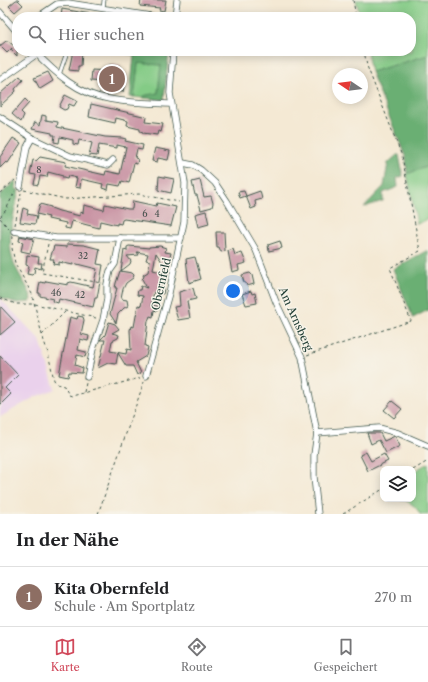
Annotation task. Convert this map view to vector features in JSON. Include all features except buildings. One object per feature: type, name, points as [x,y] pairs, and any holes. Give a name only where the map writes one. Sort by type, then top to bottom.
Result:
[{"type":"street","points":[[176,12],[177,0]]},
{"type":"street","points":[[45,12],[57,4],[68,1],[123,12]]},
{"type":"street","points":[[0,12],[12,25]]},
{"type":"street","points":[[0,80],[32,56]]},
{"type":"street","points":[[39,56],[59,75],[86,92],[108,99],[170,104]]},
{"type":"street","name":"Obernfeld","points":[[146,376],[162,320],[181,238],[185,204],[183,163],[170,104],[172,56]]},
{"type":"street","points":[[0,118],[32,138],[70,156],[108,165],[112,160]]},
{"type":"street","points":[[20,187],[26,147],[32,138]]},
{"type":"street","name":"Am Arnsberg","points":[[183,163],[193,165],[201,170],[214,183],[227,201],[256,250],[276,302],[302,357],[317,433],[314,455],[314,477],[318,514]]},
{"type":"street","points":[[14,231],[50,237],[181,238]]},
{"type":"street","points":[[87,377],[93,349],[103,320],[107,299],[107,284],[110,271],[115,264],[120,238]]},
{"type":"street","points":[[317,433],[378,428],[398,433],[428,446]]},
{"type":"lane","points":[[103,9],[104,0]]},
{"type":"lane","points":[[59,75],[66,56]]},
{"type":"path","points":[[353,0],[355,12]]},
{"type":"path","points":[[302,357],[411,321],[390,268],[420,251],[402,156],[367,66],[365,56]]},
{"type":"path","points":[[0,193],[21,177]]},
{"type":"path","points":[[14,231],[7,228],[0,218],[6,210],[15,190],[20,187]]},
{"type":"path","points":[[146,376],[85,393],[69,395],[64,386],[57,384],[54,380],[32,294],[13,255],[12,239],[21,190],[66,199],[139,194],[185,204]]},
{"type":"path","points":[[50,237],[42,273],[58,277],[68,276],[107,284]]},
{"type":"path","points":[[0,298],[16,304],[35,304],[103,320]]},
{"type":"path","points":[[42,335],[65,311]]},
{"type":"path","points":[[98,514],[146,376]]},
{"type":"path","points":[[85,393],[87,377]]},
{"type":"path","points":[[416,468],[428,461]]},
{"type":"path","points":[[343,514],[380,491]]},
{"type":"shaded area","points":[[0,298],[40,340],[55,389],[35,397],[0,417]]},
{"type":"green space","points":[[356,0],[428,0],[428,55],[371,72],[368,56],[416,56],[416,12],[359,12]]},
{"type":"green space","points":[[428,55],[428,166],[407,174],[406,158],[371,72]]},
{"type":"green space","points":[[134,56],[168,56],[164,100],[143,98],[143,96],[158,93],[161,65],[138,63],[134,97],[130,97]]},
{"type":"green space","points":[[138,63],[161,65],[158,93],[143,96],[143,98],[134,97]]},
{"type":"green space","points":[[399,155],[403,176],[397,178],[398,187],[383,193],[383,201],[364,207],[384,186],[388,163]]},
{"type":"green space","points":[[428,166],[428,219],[417,224],[407,174]]},
{"type":"green space","points":[[16,180],[16,189],[19,190],[12,227],[10,246],[11,254],[16,268],[32,299],[30,302],[16,303],[0,297],[0,195]]},
{"type":"green space","points":[[428,250],[428,310],[413,318],[393,269]]},
{"type":"green space","points":[[428,463],[428,514],[420,514],[412,504],[408,502],[416,502],[416,470]]},
{"type":"place","name":"Kita Obernfeld","points":[[112,79]]}]
